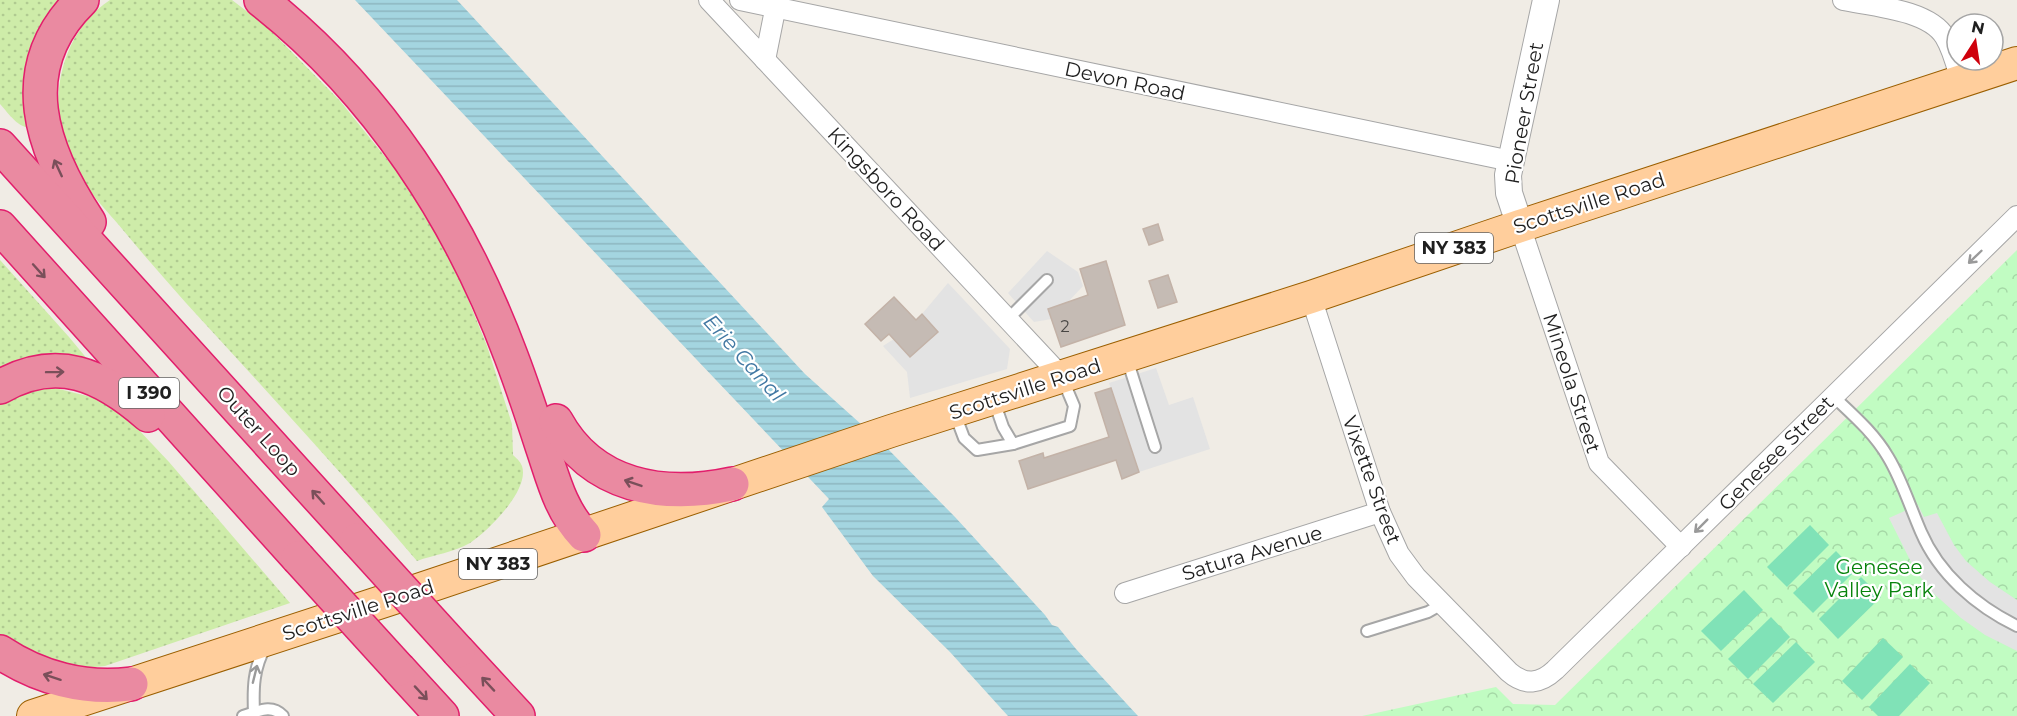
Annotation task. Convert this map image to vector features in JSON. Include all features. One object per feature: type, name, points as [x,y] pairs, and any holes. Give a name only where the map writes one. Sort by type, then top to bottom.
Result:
[{"type":"highway","points":[[82,0],[57,31],[43,66],[39,91],[41,116],[47,143],[64,181],[84,214],[112,255],[188,353]]},
{"type":"highway","points":[[261,0],[310,44],[345,80],[393,137],[438,201],[469,257],[498,323],[561,501],[574,525],[584,535]]},
{"type":"highway","points":[[288,0],[335,45],[380,95],[450,189],[486,251],[538,367],[579,492],[584,535]]},
{"type":"highway","name":"Outer Loop","points":[[0,146],[518,716]]},
{"type":"highway","name":"I 390","points":[[0,227],[442,716]]},
{"type":"highway","points":[[0,387],[20,377],[41,372],[63,371],[84,375],[113,387],[190,452],[298,558]]},
{"type":"highway","points":[[556,421],[569,441],[588,460],[611,475],[632,483],[652,489],[669,490],[703,489],[732,484]]},
{"type":"highway","points":[[0,652],[24,666],[60,680],[99,686],[131,684]]},
{"type":"main road","name":"Scottsville Road","points":[[33,716],[584,535],[891,431],[1311,297],[2017,63]]},
{"type":"street","name":"Kingsboro Road","points":[[709,0],[1062,377]]},
{"type":"street","name":"Devon Road","points":[[740,0],[776,4],[1511,161]]},
{"type":"street","name":"Pioneer Street","points":[[1520,226],[1509,193],[1509,175],[1546,0]]},
{"type":"street","points":[[1843,0],[1913,15],[1933,23],[1946,38],[1961,81]]},
{"type":"street","points":[[765,60],[776,4]]},
{"type":"street","name":"Genesee Street","points":[[1530,683],[1541,681],[1550,675],[2017,216]]},
{"type":"street","name":"Mineola Street","points":[[1520,226],[1599,463],[1681,547]]},
{"type":"street","name":"Vixette Street","points":[[1311,297],[1380,512],[1404,562],[1509,672],[1519,680],[1530,683]]},
{"type":"street","name":"Satura Avenue","points":[[1125,593],[1380,512]]},
{"type":"lane","points":[[1008,319],[1047,280]]},
{"type":"lane","points":[[1126,357],[1155,447]]},
{"type":"lane","points":[[954,411],[964,438],[977,450],[1013,444],[1070,426],[1074,406],[1062,377]]},
{"type":"lane","points":[[1833,396],[1871,434],[1888,457],[1896,470],[1922,535],[1942,568],[1976,600],[2017,626]]},
{"type":"lane","points":[[993,399],[1003,427],[1013,444]]},
{"type":"lane","points":[[1367,631],[1428,612],[1442,604]]},
{"type":"lane","points":[[270,639],[260,657],[253,682],[249,714],[270,708],[278,710],[283,716]]},
{"type":"green space","points":[[0,0],[70,0],[35,128],[24,127],[0,104]]},
{"type":"green space","points":[[110,0],[232,0],[265,25],[340,101],[403,179],[446,245],[487,346],[512,424],[513,455],[522,466],[523,476],[514,498],[496,520],[470,543],[458,549],[417,561],[332,463],[169,283],[95,197],[73,167],[64,146],[58,105],[64,65],[81,28]]},
{"type":"green space","name":"Genesee Valley Park","points":[[2017,250],[2017,716],[1362,716],[1496,687],[1513,704],[1555,705]]},
{"type":"green space","points":[[0,260],[69,337],[93,366],[0,377]]},
{"type":"green space","points":[[55,388],[99,399],[120,410],[169,462],[290,603],[105,666],[75,669],[0,640],[0,405],[26,393]]},
{"type":"green space","points":[[1810,525],[1829,545],[1787,587],[1767,567]]},
{"type":"green space","points":[[1836,551],[1855,571],[1813,613],[1793,593]]},
{"type":"green space","points":[[1861,577],[1881,597],[1838,639],[1819,619]]},
{"type":"green space","points":[[1744,590],[1763,610],[1721,651],[1701,631]]},
{"type":"green space","points":[[1771,617],[1790,637],[1748,679],[1728,659]]},
{"type":"green space","points":[[1883,638],[1903,657],[1862,700],[1842,681]]},
{"type":"green space","points":[[1796,642],[1815,662],[1773,703],[1753,684]]},
{"type":"green space","points":[[1910,664],[1930,683],[1899,716],[1878,716],[1869,707]]},
{"type":"shaded area","points":[[1047,251],[1078,272],[1083,286],[1052,319],[1034,322],[1008,293]]},
{"type":"shaded area","points":[[948,283],[1010,349],[1007,369],[910,398],[907,372],[883,346],[894,339],[910,357],[938,332],[922,314]]},
{"type":"shaded area","points":[[1156,368],[1169,405],[1193,397],[1210,449],[1139,472],[1109,383]]},
{"type":"shaded area","points":[[1918,505],[1924,517],[1937,513],[1954,545],[1966,561],[1990,582],[2017,600],[2017,651],[1985,635],[1961,618],[1932,592],[1915,570],[1889,518]]},
{"type":"water","name":"Erie Canal","points":[[355,0],[457,0],[805,374],[881,442],[955,517],[1138,716],[1008,716],[950,652],[873,576],[822,507],[829,499]]},
{"type":"building","points":[[1158,224],[1163,240],[1149,245],[1143,229]]},
{"type":"building","points":[[1106,261],[1125,325],[1061,347],[1048,309],[1088,295],[1080,269]]},
{"type":"building","points":[[1168,275],[1177,302],[1158,308],[1149,281]]},
{"type":"building","points":[[894,297],[916,320],[922,314],[938,332],[910,357],[889,334],[881,341],[865,324]]},
{"type":"building","points":[[1111,388],[1139,472],[1122,479],[1116,460],[1028,489],[1019,461],[1043,453],[1044,458],[1109,437],[1095,393]]}]
